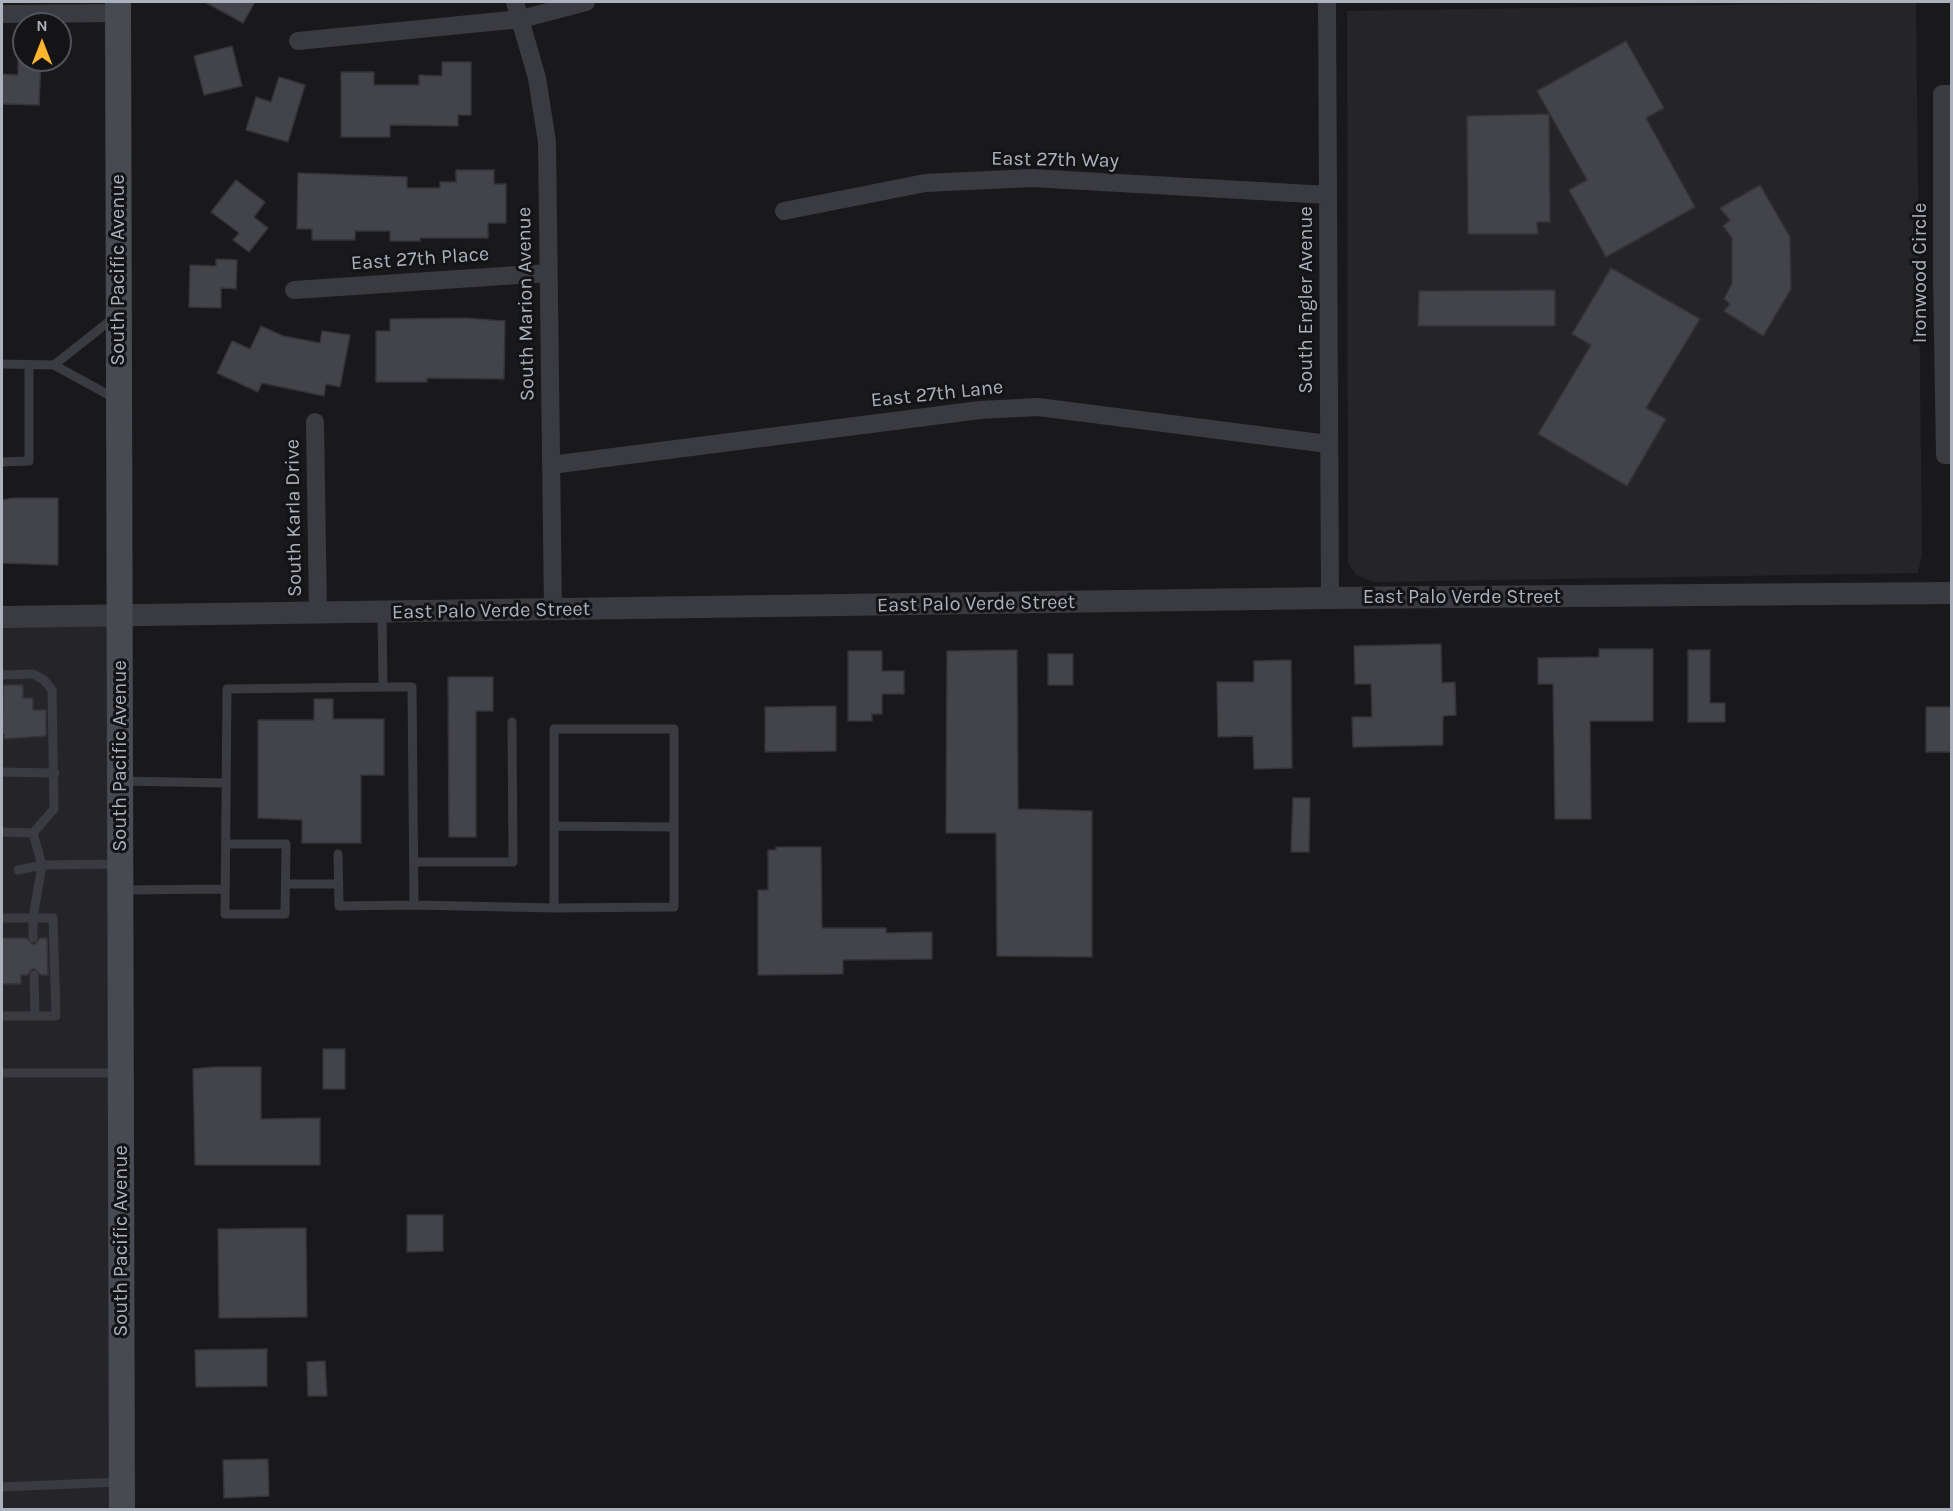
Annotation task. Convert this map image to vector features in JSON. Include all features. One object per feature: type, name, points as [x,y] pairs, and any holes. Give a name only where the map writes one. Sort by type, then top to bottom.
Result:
[{"type":"main road","name":"South Pacific Avenue","points":[[118,7],[122,1509]]},
{"type":"street","points":[[298,41],[586,2]]},
{"type":"street","name":"South Engler Avenue","points":[[1327,2],[1330,597]]},
{"type":"street","points":[[2,14],[118,7]]},
{"type":"street","name":"South Marion Avenue","points":[[518,10],[545,113],[552,611]]},
{"type":"street","name":"Ironwood Circle","points":[[1952,94],[1942,94],[1947,278],[1945,455],[1952,455]]},
{"type":"street","name":"East 27th Way","points":[[784,211],[925,183],[1032,178],[1328,195]]},
{"type":"street","name":"East 27th Place","points":[[294,290],[548,273]]},
{"type":"street","name":"East 27th Lane","points":[[551,465],[980,410],[1038,407],[1328,444]]},
{"type":"street","name":"South Karla Drive","points":[[315,422],[318,614]]},
{"type":"street","name":"East Palo Verde Street","points":[[2,617],[552,611],[1330,597],[1952,593]]},
{"type":"lane","points":[[54,365],[118,315]]},
{"type":"lane","points":[[2,364],[54,365],[118,400]]},
{"type":"lane","points":[[2,462],[29,461],[29,365]]},
{"type":"lane","points":[[382,613],[383,687]]},
{"type":"lane","points":[[2,675],[33,674],[44,680],[52,690],[54,809],[33,833]]},
{"type":"lane","points":[[226,844],[286,844],[285,914],[225,914],[227,689],[412,687],[414,905]]},
{"type":"lane","points":[[414,862],[513,862],[512,722]]},
{"type":"lane","points":[[338,854],[339,906],[554,908],[674,907],[675,729],[554,729],[554,908]]},
{"type":"lane","points":[[2,772],[55,773]]},
{"type":"lane","points":[[120,781],[226,783]]},
{"type":"lane","points":[[554,826],[674,827]]},
{"type":"lane","points":[[2,832],[33,833]]},
{"type":"lane","points":[[33,833],[42,865],[33,918],[33,938]]},
{"type":"lane","points":[[18,870],[42,865],[120,864]]},
{"type":"lane","points":[[286,884],[339,884]]},
{"type":"lane","points":[[120,890],[225,888]]},
{"type":"lane","points":[[2,918],[53,918],[56,1016],[2,1016]]},
{"type":"lane","points":[[34,975],[35,1016]]},
{"type":"lane","points":[[2,1073],[120,1073]]},
{"type":"lane","points":[[2,1487],[122,1482]]},
{"type":"shaded area","points":[[1916,2],[1922,554],[1918,573],[1374,582],[1356,575],[1348,563],[1347,11]]},
{"type":"shaded area","points":[[2,617],[119,617],[121,1509],[2,1509]]},
{"type":"building","points":[[205,2],[255,2],[243,23]]},
{"type":"building","points":[[1626,41],[1664,108],[1646,118],[1695,207],[1606,257],[1569,190],[1587,180],[1537,91]]},
{"type":"building","points":[[232,46],[242,86],[204,95],[194,56]]},
{"type":"building","points":[[442,62],[471,62],[471,115],[458,115],[458,126],[390,125],[390,137],[341,137],[341,72],[374,72],[374,85],[419,85],[419,75],[442,76]]},
{"type":"building","points":[[18,72],[40,72],[39,105],[2,104],[2,74],[18,75]]},
{"type":"building","points":[[279,77],[305,85],[288,142],[246,130],[256,97],[271,102]]},
{"type":"building","points":[[1549,114],[1550,222],[1537,222],[1538,234],[1468,234],[1467,116]]},
{"type":"building","points":[[456,170],[494,170],[494,184],[506,184],[506,223],[488,223],[488,238],[420,238],[420,241],[390,241],[390,231],[355,231],[355,240],[312,240],[312,229],[297,229],[298,173],[407,177],[407,188],[440,188],[440,182],[456,182]]},
{"type":"building","points":[[236,180],[265,202],[254,217],[268,228],[249,252],[233,240],[239,233],[211,212]]},
{"type":"building","points":[[1760,185],[1790,237],[1791,289],[1763,336],[1724,311],[1730,304],[1724,299],[1732,283],[1732,238],[1723,226],[1730,220],[1720,208]]},
{"type":"building","points":[[216,259],[237,260],[236,289],[221,288],[221,308],[189,307],[190,265],[216,266]]},
{"type":"building","points":[[1611,268],[1700,319],[1646,408],[1666,419],[1627,486],[1538,434],[1591,345],[1572,334]]},
{"type":"building","points":[[1555,290],[1555,326],[1418,326],[1419,291]]},
{"type":"building","points":[[464,318],[505,321],[504,379],[427,378],[427,382],[376,382],[376,331],[390,331],[390,319]]},
{"type":"building","points":[[261,326],[283,336],[320,343],[322,331],[350,335],[340,387],[326,384],[324,396],[262,383],[258,392],[217,373],[232,341],[250,349]]},
{"type":"building","points":[[58,498],[58,565],[2,563],[2,500]]},
{"type":"building","points":[[1441,644],[1442,683],[1455,682],[1456,715],[1443,716],[1443,745],[1353,747],[1352,717],[1372,717],[1371,684],[1355,684],[1354,646]]},
{"type":"building","points":[[1599,649],[1653,649],[1653,721],[1590,721],[1591,819],[1555,819],[1553,684],[1538,684],[1538,658],[1599,657]]},
{"type":"building","points":[[1017,650],[1018,809],[1092,811],[1092,957],[997,956],[996,833],[946,833],[947,651]]},
{"type":"building","points":[[1688,650],[1710,650],[1710,703],[1725,703],[1725,722],[1688,722]]},
{"type":"building","points":[[848,651],[882,651],[882,671],[904,671],[904,694],[882,694],[882,714],[872,714],[872,721],[848,721]]},
{"type":"building","points":[[1048,654],[1073,654],[1073,685],[1048,685]]},
{"type":"building","points":[[1291,660],[1292,768],[1254,769],[1253,736],[1218,737],[1217,682],[1254,682],[1254,661]]},
{"type":"building","points":[[448,677],[493,677],[493,711],[476,711],[476,837],[449,837]]},
{"type":"building","points":[[3,685],[23,685],[23,698],[33,698],[33,710],[46,710],[46,736],[4,739],[4,734],[2,734]]},
{"type":"building","points":[[314,699],[333,699],[333,719],[384,719],[384,775],[361,775],[361,843],[302,843],[302,820],[258,818],[258,720],[314,720]]},
{"type":"building","points":[[836,706],[836,751],[765,752],[765,707]]},
{"type":"building","points":[[1926,707],[1952,707],[1952,752],[1926,752]]},
{"type":"building","points":[[1293,798],[1310,798],[1309,852],[1291,852]]},
{"type":"building","points":[[776,847],[821,847],[822,928],[886,928],[886,933],[932,932],[932,959],[843,960],[843,974],[758,975],[758,890],[768,890],[768,850],[776,850]]},
{"type":"building","points":[[2,938],[26,938],[34,945],[40,938],[47,938],[48,975],[41,975],[33,968],[27,975],[21,975],[21,984],[2,984]]},
{"type":"building","points":[[323,1049],[345,1049],[345,1089],[323,1089]]},
{"type":"building","points":[[261,1067],[261,1119],[320,1118],[320,1165],[195,1165],[193,1069]]},
{"type":"building","points":[[407,1215],[443,1215],[443,1251],[407,1252]]},
{"type":"building","points":[[306,1228],[307,1317],[219,1318],[218,1229]]},
{"type":"building","points":[[267,1349],[267,1386],[196,1387],[195,1350]]},
{"type":"building","points":[[325,1361],[327,1396],[308,1396],[307,1362]]},
{"type":"building","points":[[268,1459],[269,1496],[224,1498],[223,1460]]}]
